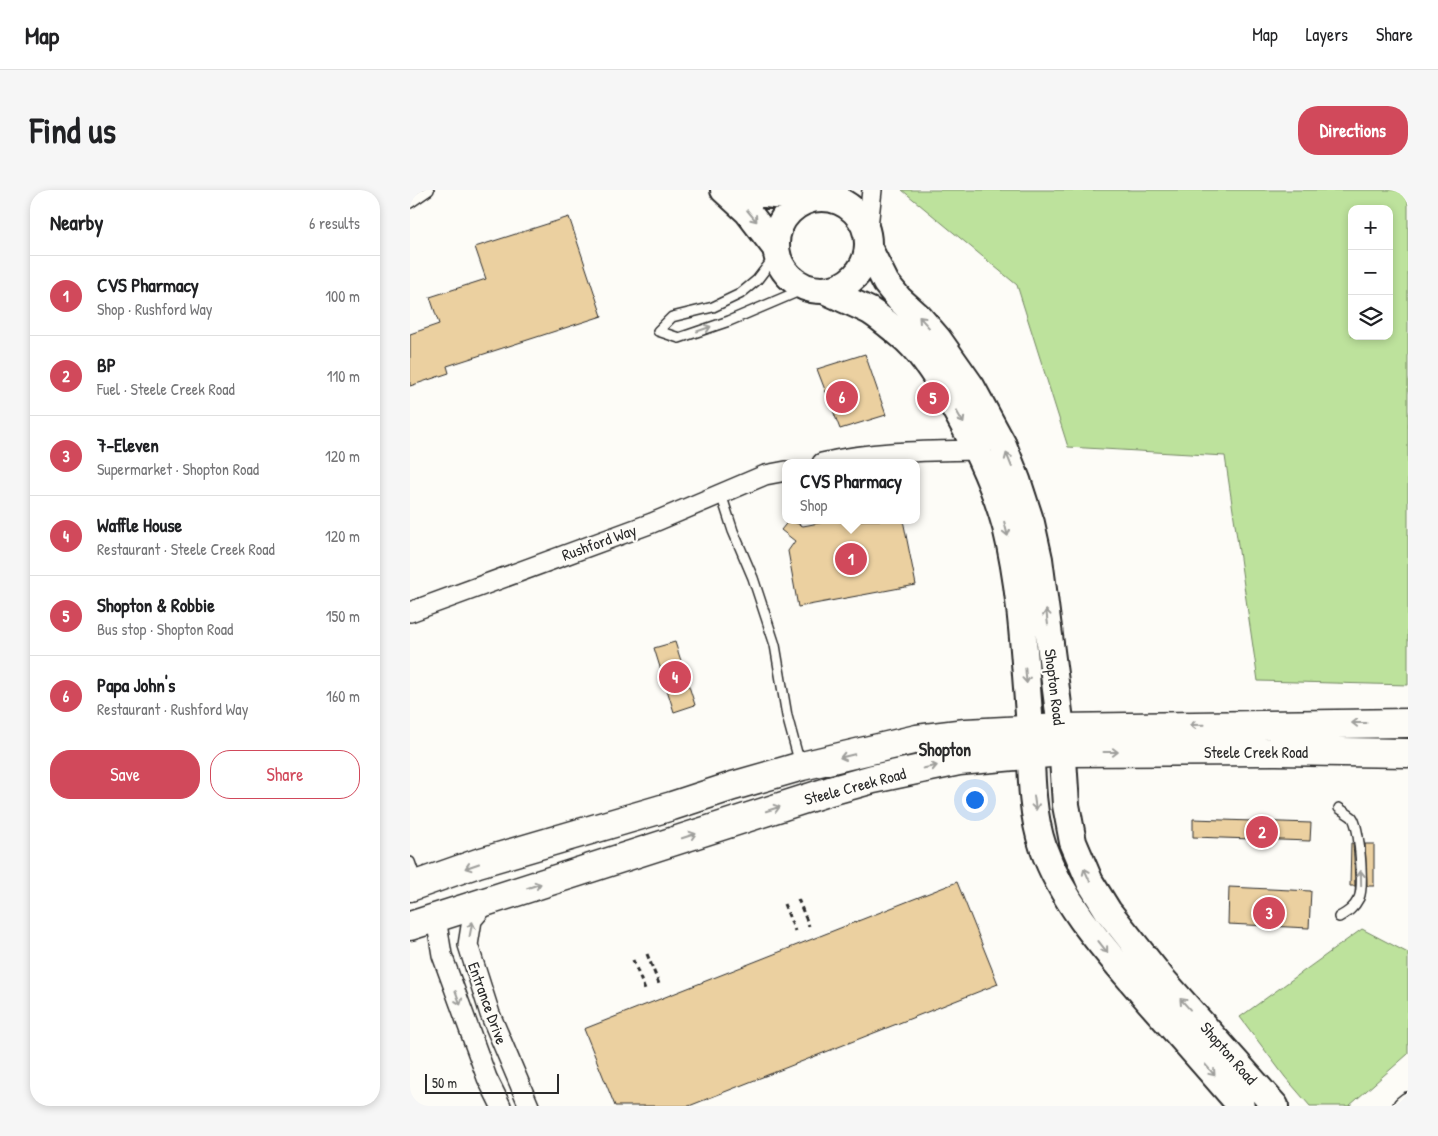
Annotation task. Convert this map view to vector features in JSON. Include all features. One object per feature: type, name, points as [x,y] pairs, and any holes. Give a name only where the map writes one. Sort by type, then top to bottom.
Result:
[{"type":"main road","name":"Steele Creek Road","points":[[410,926],[830,791],[873,779],[959,761],[1030,742],[1408,724]]},
{"type":"main road","name":"Steele Creek Road","points":[[412,885],[478,863],[802,766],[917,739],[966,733],[1030,742]]},
{"type":"main road","name":"Steele Creek Road","points":[[1062,740],[1276,751],[1408,753]]},
{"type":"main road","points":[[436,918],[442,901],[456,892],[528,868],[672,806]]},
{"type":"street","points":[[724,190],[748,212],[775,251],[782,269],[793,280],[821,291],[844,286],[855,278],[864,264],[872,190]]},
{"type":"street","points":[[730,190],[824,195],[851,208],[861,220],[867,242]]},
{"type":"street","points":[[775,251],[779,227],[785,214],[795,205],[824,195]]},
{"type":"street","name":"Shopton Road","points":[[867,242],[886,283],[938,339],[971,386],[996,431],[1017,480],[1031,523],[1039,559],[1062,740],[1066,805],[1073,842],[1090,882],[1108,910],[1163,980],[1275,1106]]},
{"type":"street","name":"Shopton Road","points":[[821,291],[870,312],[903,336],[941,385],[978,450],[1005,526],[1015,572],[1021,617],[1034,804],[1043,846],[1059,883],[1080,917],[1113,959],[1242,1106]]},
{"type":"street","points":[[839,459],[914,451],[978,450]]},
{"type":"street","name":"Rushford Way","points":[[410,612],[652,523],[765,475],[782,472]]},
{"type":"street","name":"Entrance Drive","points":[[488,901],[472,920],[468,944],[490,1014],[529,1106]]},
{"type":"street","name":"Entrance Drive","points":[[436,918],[442,955],[487,1078],[501,1106]]},
{"type":"street","points":[[1403,1106],[1408,1102]]},
{"type":"lane","points":[[410,204],[429,190]]},
{"type":"lane","points":[[775,251],[757,280],[740,294],[713,307],[672,317],[658,331],[679,338],[729,321],[796,292],[821,291]]},
{"type":"lane","points":[[721,494],[733,531],[753,578],[775,645],[787,716],[800,765],[802,766]]},
{"type":"lane","points":[[1339,808],[1353,818],[1358,835],[1361,886],[1360,897],[1351,910],[1339,917]]},
{"type":"path","points":[[798,899],[809,926]]},
{"type":"path","points":[[784,904],[795,931]]},
{"type":"path","points":[[647,954],[659,984]]},
{"type":"path","points":[[632,960],[645,990]]},
{"type":"green space","points":[[902,190],[1408,190],[1408,685],[1258,681],[1225,456],[1068,447],[1017,285]]},
{"type":"green space","points":[[1362,929],[1408,953],[1408,1054],[1349,1106],[1310,1106],[1285,1077],[1240,1017]]},
{"type":"building","points":[[569,217],[602,316],[447,366],[449,373],[410,386],[410,334],[439,324],[430,297],[486,279],[475,247]]},
{"type":"building","points":[[865,354],[886,415],[840,429],[817,369]]},
{"type":"building","points":[[786,524],[803,526],[814,524],[904,524],[916,585],[798,607],[788,551],[795,541],[781,530]]},
{"type":"building","points":[[675,642],[695,705],[674,712],[654,648]]},
{"type":"building","points":[[1193,819],[1311,823],[1310,841],[1193,837]]},
{"type":"building","points":[[1351,843],[1353,843],[1355,886],[1350,886]]},
{"type":"building","points":[[1365,844],[1374,844],[1374,886],[1367,886]]},
{"type":"building","points":[[957,882],[998,984],[689,1106],[615,1106],[584,1029]]},
{"type":"building","points":[[1229,887],[1311,891],[1309,928],[1228,924]]},
{"type":"place","name":"Papa John's","points":[[842,397]]},
{"type":"place","name":"Shopton & Robbie","points":[[933,398]]},
{"type":"place","name":"CVS Pharmacy","points":[[851,559]]},
{"type":"place","name":"Waffle House","points":[[675,677]]},
{"type":"place","name":"BP","points":[[1262,832]]},
{"type":"place","name":"7-Eleven","points":[[1269,913]]},
{"type":"district","name":"Shopton","points":[[945,749]]}]
